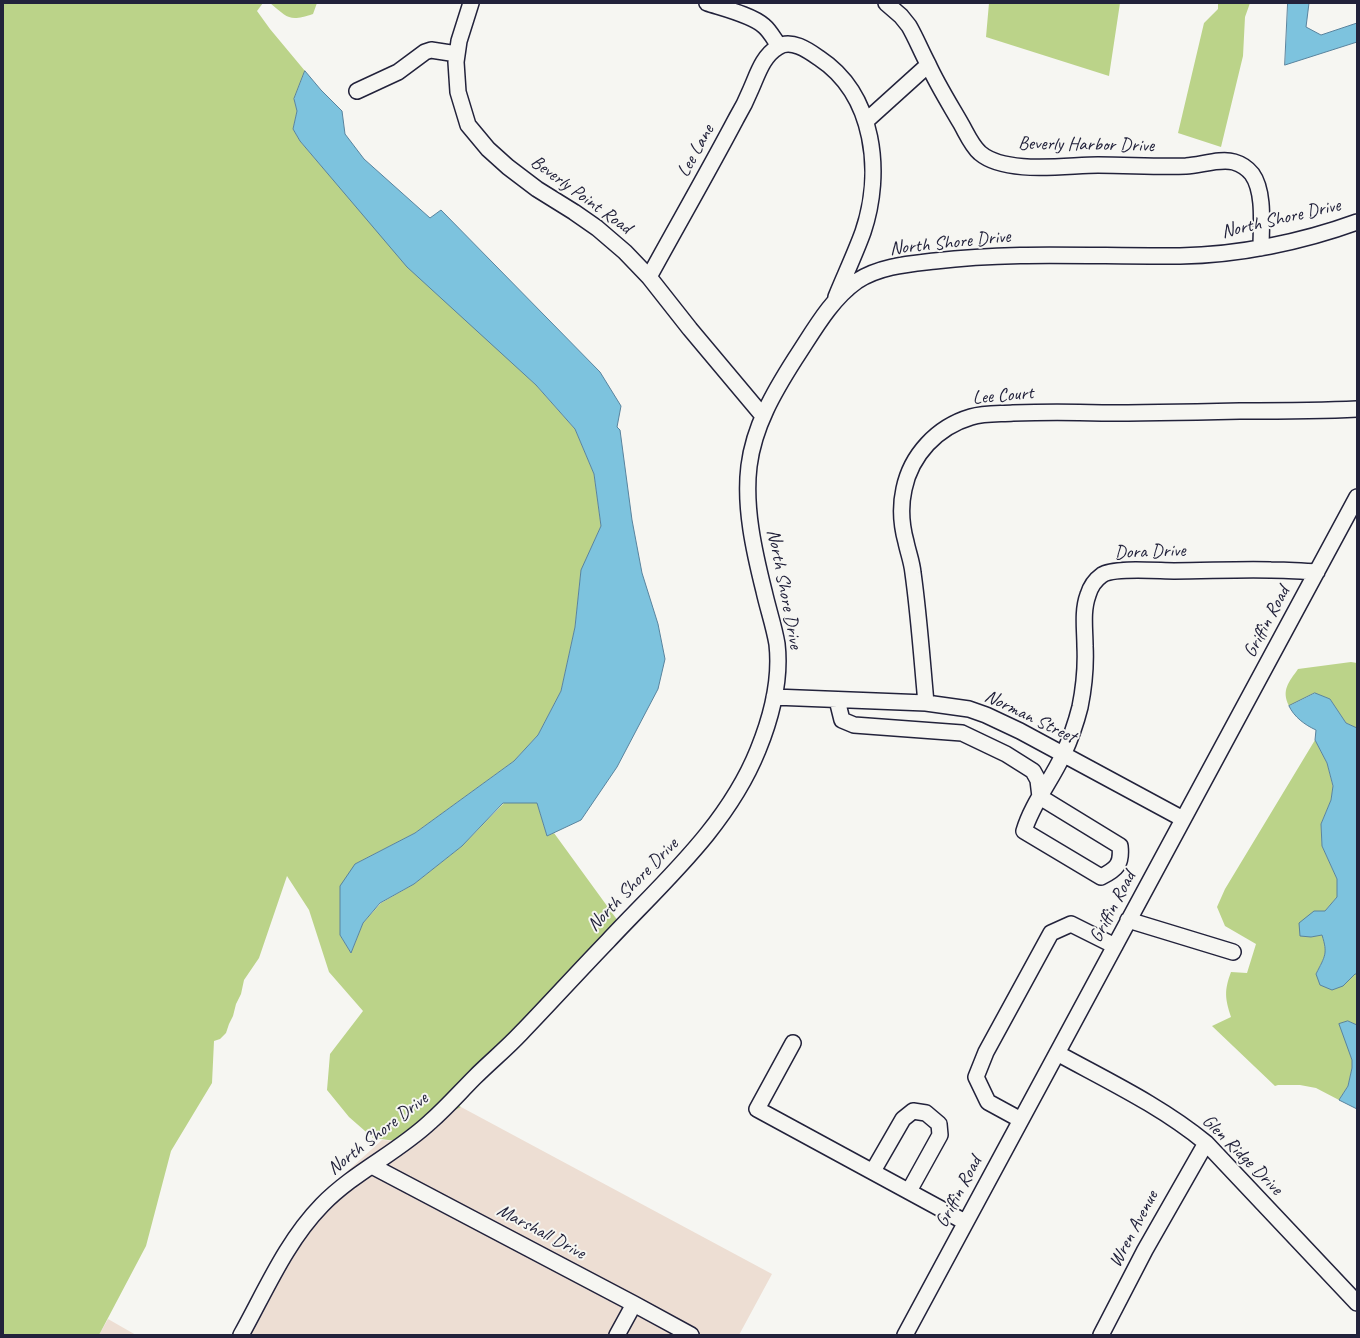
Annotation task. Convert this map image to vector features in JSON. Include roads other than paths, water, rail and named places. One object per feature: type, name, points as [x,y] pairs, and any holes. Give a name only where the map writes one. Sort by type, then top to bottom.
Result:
[{"type":"street","name":"Beverly Point Road","points":[[471,3],[459,41],[456,80],[468,125],[483,143],[508,167],[597,228],[625,252],[649,277],[690,329],[763,416]]},
{"type":"street","points":[[707,3],[753,19],[766,28],[779,46],[792,45],[804,48],[831,66],[840,74],[863,112],[872,154],[873,180],[870,205],[863,232],[834,303]]},
{"type":"street","name":"Beverly Harbor Drive","points":[[886,3],[901,16],[909,26],[928,65],[972,142],[980,152],[1000,162],[1017,166],[1053,167],[1098,165],[1162,167],[1234,162],[1242,166],[1254,177],[1256,181],[1262,215],[1261,248]]},
{"type":"street","name":"Lee Lane","points":[[649,277],[745,103],[763,62],[769,54],[779,46]]},
{"type":"street","points":[[357,91],[398,72],[425,52],[431,50],[457,54]]},
{"type":"street","points":[[866,121],[928,65]]},
{"type":"street","name":"North Shore Drive","points":[[241,1335],[282,1259],[303,1228],[323,1205],[340,1189],[410,1140],[432,1121],[518,1036],[686,860],[714,826],[734,797],[758,751],[767,726],[774,697],[778,669],[774,629],[764,592],[753,539],[748,490],[751,453],[756,433],[777,387],[823,316],[852,285],[860,279],[902,265],[971,257],[1004,255],[1183,256],[1231,252],[1261,248],[1357,222]]},
{"type":"street","name":"Lee Court","points":[[926,703],[918,610],[912,568],[901,518],[902,506],[908,473],[915,459],[925,446],[937,435],[953,424],[970,417],[984,414],[1357,409]]},
{"type":"street","name":"Griffin Road","points":[[904,1335],[1357,497]]},
{"type":"street","name":"Dora Drive","points":[[1040,797],[1120,846],[1121,858],[1113,871],[1101,877],[1024,831],[1040,797],[1063,755],[1080,707],[1084,686],[1086,651],[1085,610],[1088,596],[1093,584],[1102,575],[1110,572],[1139,570],[1272,570],[1316,572]]},
{"type":"street","name":"Norman Street","points":[[774,697],[926,703],[969,709],[986,715],[1020,731],[1183,819]]},
{"type":"street","points":[[837,700],[842,720],[854,725],[962,733],[1006,754],[1032,771],[1038,780],[1040,797]]},
{"type":"street","points":[[1128,920],[1233,952]]},
{"type":"street","points":[[1021,1120],[988,1102],[976,1077],[986,1052],[1051,933],[1072,924],[1115,946]]},
{"type":"street","points":[[793,1042],[757,1109],[965,1222]]},
{"type":"street","name":"Glen Ridge Drive","points":[[1057,1053],[1143,1100],[1186,1127],[1206,1143],[1357,1302]]},
{"type":"street","points":[[872,1172],[903,1119],[913,1111],[926,1113],[939,1124],[940,1135],[909,1191]]},
{"type":"street","name":"Wren Avenue","points":[[1101,1335],[1148,1243],[1206,1143]]},
{"type":"street","name":"Marshall Drive","points":[[372,1166],[690,1335]]},
{"type":"street","points":[[617,1335],[634,1304]]},
{"type":"water","points":[[1288,3],[1309,3],[1306,27],[1321,35],[1357,23],[1357,42],[1285,65]]},
{"type":"water","points":[[305,71],[342,111],[345,134],[364,159],[430,218],[441,210],[600,372],[621,406],[617,427],[620,430],[632,520],[642,573],[658,624],[665,659],[658,689],[617,767],[581,820],[547,836],[537,803],[503,803],[462,846],[414,884],[380,903],[363,923],[351,953],[340,935],[340,886],[355,864],[415,833],[514,761],[538,735],[561,691],[575,627],[581,570],[601,526],[594,474],[575,429],[536,385],[407,267],[300,141],[293,129],[297,111],[294,99]]},
{"type":"water","points":[[1315,693],[1330,699],[1346,723],[1357,728],[1357,974],[1355,974],[1343,986],[1332,990],[1320,985],[1316,974],[1325,955],[1322,935],[1311,937],[1300,936],[1299,923],[1314,911],[1325,911],[1337,897],[1337,879],[1322,846],[1321,824],[1331,800],[1333,786],[1327,763],[1315,740],[1316,730],[1300,720],[1289,706]]},
{"type":"water","points":[[1348,1021],[1357,1025],[1357,1109],[1339,1100],[1348,1086],[1352,1068],[1352,1060],[1339,1024]]}]
